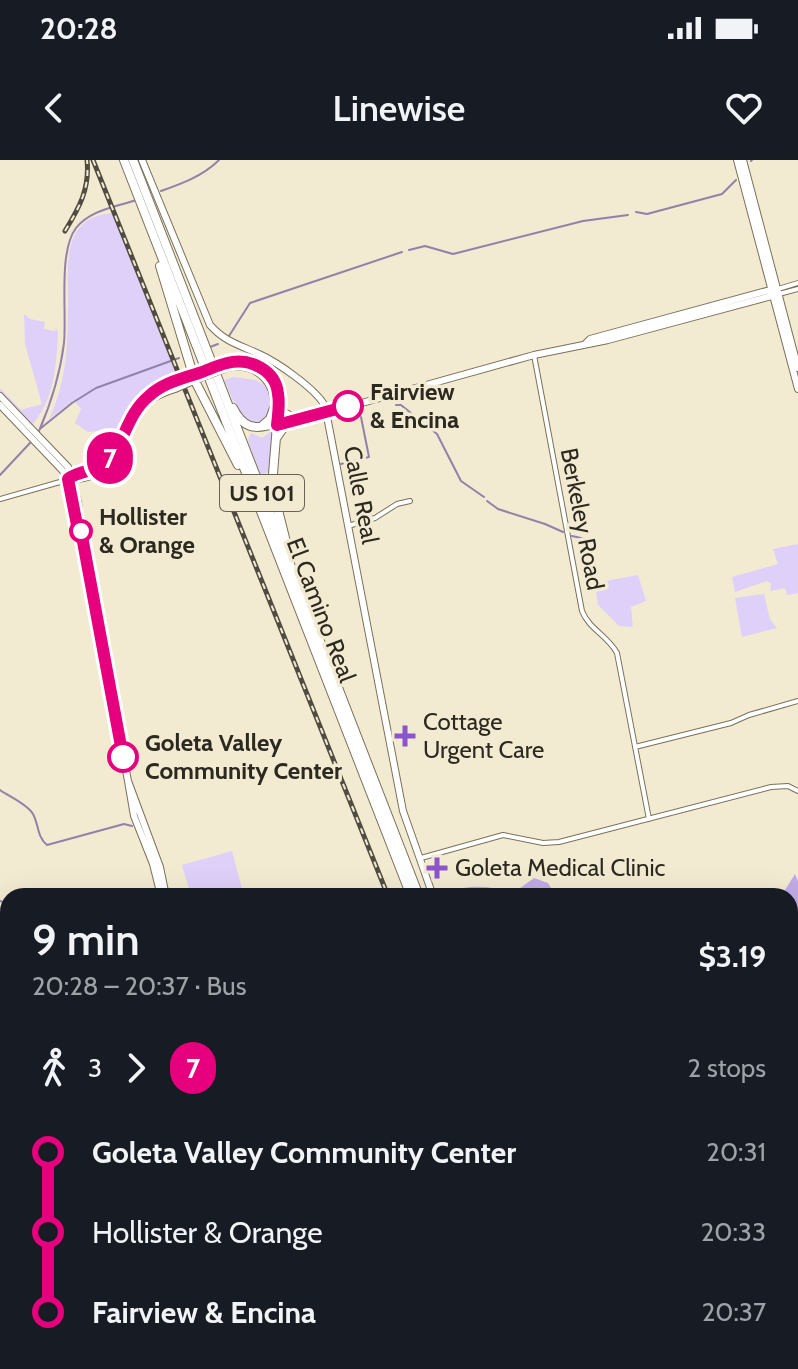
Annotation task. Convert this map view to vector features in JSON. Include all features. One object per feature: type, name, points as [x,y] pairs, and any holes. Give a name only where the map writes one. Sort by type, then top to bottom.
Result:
[{"type":"highway","name":"El Camino Real","points":[[124,160],[140,190],[206,352],[416,888]]},
{"type":"highway","name":"El Camino Real","points":[[133,160],[140,190]]},
{"type":"highway","name":"El Camino Real","points":[[145,203],[147,219],[408,888]]},
{"type":"highway","points":[[147,219],[194,378],[266,524]]},
{"type":"highway","points":[[206,352],[237,416],[247,426],[258,428],[279,424],[272,470],[274,502],[296,581]]},
{"type":"highway","points":[[247,426],[265,424],[274,408]]},
{"type":"main road","name":"Calle Real","points":[[142,160],[210,325],[230,343],[265,357],[322,400],[403,811],[433,888]]},
{"type":"main road","points":[[737,160],[798,368]]},
{"type":"main road","points":[[743,160],[798,389]]},
{"type":"main road","points":[[279,424],[776,292]]},
{"type":"main road","points":[[71,479],[107,469],[118,456],[140,409],[155,397],[174,385],[226,365],[248,362],[260,367],[273,380],[282,410],[287,415],[307,417]]},
{"type":"main road","points":[[226,365],[247,367],[261,374],[272,389],[279,424]]},
{"type":"main road","points":[[0,396],[40,442],[68,467],[82,523],[134,816],[161,888]]},
{"type":"main road","points":[[279,396],[279,424]]},
{"type":"main road","points":[[0,405],[31,432]]},
{"type":"street","points":[[776,292],[798,286]]},
{"type":"street","name":"Berkeley Road","points":[[534,355],[582,611],[592,627],[610,642],[617,653],[649,819]]},
{"type":"street","points":[[0,499],[71,479]]},
{"type":"street","points":[[348,526],[375,518],[397,504],[410,501]]},
{"type":"street","points":[[635,747],[731,723],[798,701]]},
{"type":"street","points":[[420,858],[501,836],[512,835],[553,843],[771,787],[788,786],[798,791]]},
{"type":"shaded area","points":[[112,213],[178,375],[144,397],[120,429],[88,432],[75,423],[81,409],[74,400],[49,419],[60,389],[66,359],[71,246],[84,223],[99,215]]},
{"type":"shaded area","points":[[24,314],[30,319],[45,322],[44,329],[55,331],[56,328],[58,333],[50,393],[32,425],[0,391],[0,388],[21,410],[42,404],[25,344]]},
{"type":"shaded area","points":[[234,377],[256,380],[268,387],[271,410],[263,423],[250,424],[239,414],[224,380]]},
{"type":"shaded area","points":[[273,430],[269,471],[260,477],[248,440],[251,433],[262,438]]},
{"type":"shaded area","points":[[269,471],[273,504],[270,505],[263,485],[267,484]]},
{"type":"shaded area","points":[[798,544],[798,593],[787,595],[785,588],[770,591],[771,584],[767,581],[735,592],[732,577],[778,564],[773,549]]},
{"type":"shaded area","points":[[638,575],[646,601],[631,607],[633,627],[619,626],[598,605],[595,583]]},
{"type":"shaded area","points":[[764,594],[770,619],[777,628],[742,637],[735,598]]},
{"type":"shaded area","points":[[232,851],[242,888],[189,888],[182,865]]},
{"type":"shaded area","points":[[795,874],[798,888],[786,888]]},
{"type":"shaded area","points":[[534,878],[548,883],[551,888],[520,888]]},
{"type":"waterway","points":[[161,191],[199,175],[219,160]]},
{"type":"waterway","points":[[636,212],[647,214],[722,194],[736,180]]},
{"type":"waterway","points":[[39,431],[55,388],[62,355],[65,267],[70,239],[88,217],[136,200]]},
{"type":"waterway","points":[[409,250],[425,246],[453,254],[583,221],[628,215]]},
{"type":"waterway","points":[[229,336],[250,303],[402,252]]},
{"type":"waterway","points":[[210,347],[218,344]]},
{"type":"waterway","points":[[41,428],[96,388],[179,358]]},
{"type":"waterway","points":[[396,405],[401,405],[437,434],[461,481],[484,497]]},
{"type":"waterway","points":[[341,464],[369,457],[361,417]]},
{"type":"waterway","points":[[0,475],[30,443]]},
{"type":"waterway","points":[[487,501],[498,509],[563,532]]},
{"type":"waterway","points":[[572,536],[594,541]]},
{"type":"waterway","points":[[0,790],[30,810],[47,845],[124,824],[132,826]]},
{"type":"railway","points":[[65,231],[85,189],[87,160]]},
{"type":"railway","points":[[93,160],[385,888]]},
{"type":"bus line","name":"7","points":[[123,757],[81,531],[77,525],[68,479],[100,467],[109,460],[133,414],[151,394],[172,382],[228,363],[250,362],[271,377],[279,396],[277,425],[348,406]]},
{"type":"place","name":"Fairview & Encina","points":[[348,406]]},
{"type":"place","name":"Hollister & Orange","points":[[81,531]]},
{"type":"place","name":"Cottage Urgent Care","points":[[405,736]]},
{"type":"place","name":"Goleta Valley Community Center","points":[[123,757]]},
{"type":"place","name":"Goleta Medical Clinic","points":[[437,868]]}]
